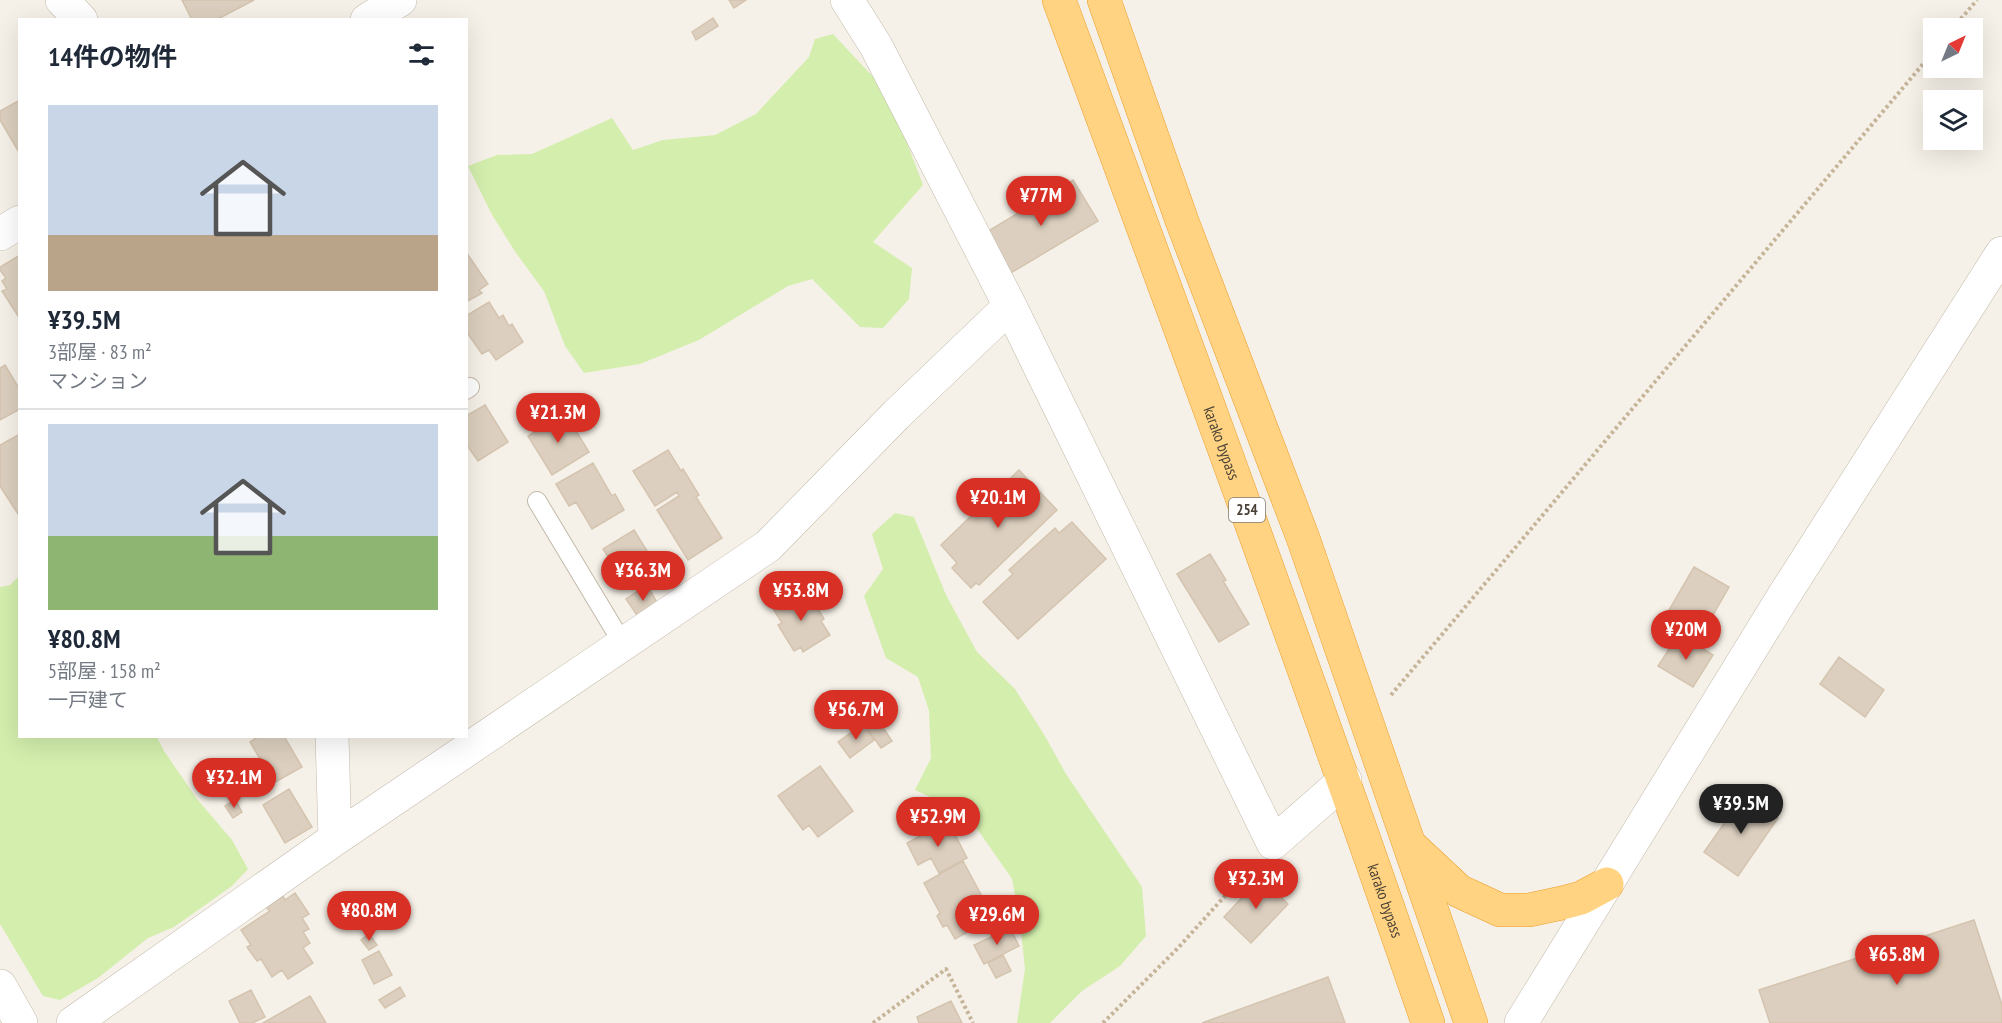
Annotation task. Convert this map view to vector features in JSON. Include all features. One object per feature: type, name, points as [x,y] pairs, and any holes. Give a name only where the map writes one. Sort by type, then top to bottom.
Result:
[{"type":"highway","name":"karako bypass","points":[[1059,0],[1345,780],[1428,1023]]},
{"type":"highway","name":"254","points":[[1104,0],[1182,220],[1303,538],[1471,1023]]},
{"type":"highway","points":[[1409,845],[1459,891],[1500,910],[1529,910],[1562,903],[1581,898],[1607,884]]},
{"type":"street","points":[[62,0],[79,18]]},
{"type":"street","points":[[370,18],[400,0]]},
{"type":"street","points":[[847,0],[876,46],[1010,306],[1273,843],[1345,780]]},
{"type":"street","points":[[0,234],[18,223]]},
{"type":"street","points":[[1521,1023],[1783,597],[2002,253]]},
{"type":"street","points":[[73,1023],[334,840],[768,546],[896,415],[1010,306]]},
{"type":"street","points":[[332,738],[334,840]]},
{"type":"street","points":[[0,986],[21,1023]]},
{"type":"lane","points":[[537,501],[623,644]]},
{"type":"path","points":[[1962,18],[1977,0]]},
{"type":"path","points":[[1367,723],[1923,64]]},
{"type":"path","points":[[1103,1023],[1179,948],[1273,843]]},
{"type":"path","points":[[873,1023],[946,969],[973,1023]]},
{"type":"green space","points":[[833,34],[876,80],[904,135],[923,185],[873,242],[912,268],[909,299],[883,328],[860,327],[812,279],[788,286],[699,340],[640,364],[584,373],[565,346],[544,291],[516,253],[491,213],[468,166],[497,155],[532,154],[612,118],[633,150],[663,140],[715,135],[756,114],[809,57],[815,39]]},
{"type":"green space","points":[[895,513],[914,517],[946,595],[977,652],[1015,689],[1066,774],[1142,887],[1146,936],[1120,966],[1082,991],[1050,1023],[1017,1023],[1025,969],[1020,921],[1012,879],[978,830],[954,808],[915,790],[931,758],[929,711],[918,677],[886,658],[864,596],[883,569],[872,534]]},
{"type":"green space","points":[[18,577],[18,738],[158,738],[197,799],[232,840],[248,869],[232,886],[174,927],[148,938],[98,978],[60,1000],[43,996],[0,924],[0,587],[10,585]]},
{"type":"building","points":[[182,0],[254,0],[220,18],[191,18]]},
{"type":"building","points":[[729,0],[746,0],[734,8]]},
{"type":"building","points":[[713,18],[718,26],[696,40],[692,32]]},
{"type":"building","points":[[18,101],[18,151],[0,120],[0,111]]},
{"type":"building","points":[[1073,180],[1098,221],[1009,274],[985,233]]},
{"type":"building","points":[[468,255],[488,284],[479,290],[482,293],[468,301]]},
{"type":"building","points":[[18,256],[18,316],[2,291],[7,289],[2,281],[6,278],[0,267]]},
{"type":"building","points":[[489,302],[499,318],[503,315],[509,326],[512,324],[523,342],[496,360],[489,350],[482,354],[468,334],[468,315]]},
{"type":"building","points":[[5,365],[18,387],[18,410],[0,420],[0,368]]},
{"type":"building","points":[[485,405],[508,442],[478,461],[468,447],[468,415]]},
{"type":"building","points":[[565,413],[589,452],[552,475],[528,436]]},
{"type":"building","points":[[18,435],[18,514],[0,486],[0,445]]},
{"type":"building","points":[[668,450],[699,495],[696,497],[722,538],[688,560],[657,510],[679,496],[677,492],[655,506],[633,471]]},
{"type":"building","points":[[593,463],[612,496],[615,494],[624,510],[592,529],[576,502],[569,506],[556,484]]},
{"type":"building","points":[[1019,470],[1057,510],[979,585],[976,583],[971,588],[952,568],[957,563],[941,545]]},
{"type":"building","points":[[1072,522],[1106,559],[1018,639],[983,602],[1013,574],[1009,570],[1055,528],[1059,533]]},
{"type":"building","points":[[634,530],[660,572],[632,589],[623,574],[620,576],[603,549]]},
{"type":"building","points":[[1210,554],[1249,624],[1219,642],[1177,574]]},
{"type":"building","points":[[1694,567],[1729,587],[1705,629],[1689,619],[1684,628],[1665,617]]},
{"type":"building","points":[[647,585],[659,606],[639,618],[626,599]]},
{"type":"building","points":[[805,593],[814,608],[817,607],[824,619],[821,621],[830,635],[803,652],[801,647],[794,651],[778,625],[782,623],[772,607],[790,595],[793,600]]},
{"type":"building","points":[[1679,634],[1713,655],[1693,687],[1658,666]]},
{"type":"building","points":[[1839,657],[1884,690],[1865,717],[1820,684]]},
{"type":"building","points":[[878,720],[892,741],[881,748],[867,728]]},
{"type":"building","points":[[863,724],[874,740],[850,758],[838,742]]},
{"type":"building","points":[[256,738],[285,738],[302,767],[270,785],[259,767],[263,764],[250,742]]},
{"type":"building","points":[[820,766],[853,811],[818,837],[809,825],[803,830],[778,796]]},
{"type":"building","points":[[289,789],[312,827],[285,843],[263,805]]},
{"type":"building","points":[[1744,795],[1778,818],[1738,876],[1704,852]]},
{"type":"building","points":[[235,800],[242,812],[233,818],[225,806]]},
{"type":"building","points":[[948,821],[967,858],[939,873],[931,858],[918,865],[907,843]]},
{"type":"building","points":[[963,861],[984,900],[979,902],[989,920],[955,939],[947,925],[943,927],[937,916],[940,913],[924,883]]},
{"type":"building","points":[[1260,878],[1288,904],[1251,943],[1224,917]]},
{"type":"building","points":[[295,893],[309,914],[302,918],[309,929],[303,932],[310,943],[303,948],[313,963],[288,979],[282,970],[272,977],[261,959],[257,961],[247,947],[251,945],[241,930],[270,911],[266,907],[283,896],[285,900]]},
{"type":"building","points":[[1974,920],[2002,1005],[2002,1023],[1770,1023],[1759,990]]},
{"type":"building","points":[[1010,928],[1019,946],[984,964],[974,945]]},
{"type":"building","points":[[369,934],[377,945],[369,950],[361,940]]},
{"type":"building","points":[[379,951],[392,975],[374,984],[362,960]]},
{"type":"building","points":[[1003,955],[1011,971],[996,978],[988,963]]},
{"type":"building","points":[[1328,977],[1345,1023],[1202,1023]]},
{"type":"building","points":[[400,987],[405,996],[385,1008],[379,1000]]},
{"type":"building","points":[[251,990],[265,1017],[252,1023],[240,1023],[229,1001]]},
{"type":"building","points":[[310,996],[326,1023],[263,1023]]},
{"type":"building","points":[[951,1001],[962,1023],[919,1023],[917,1017]]}]
